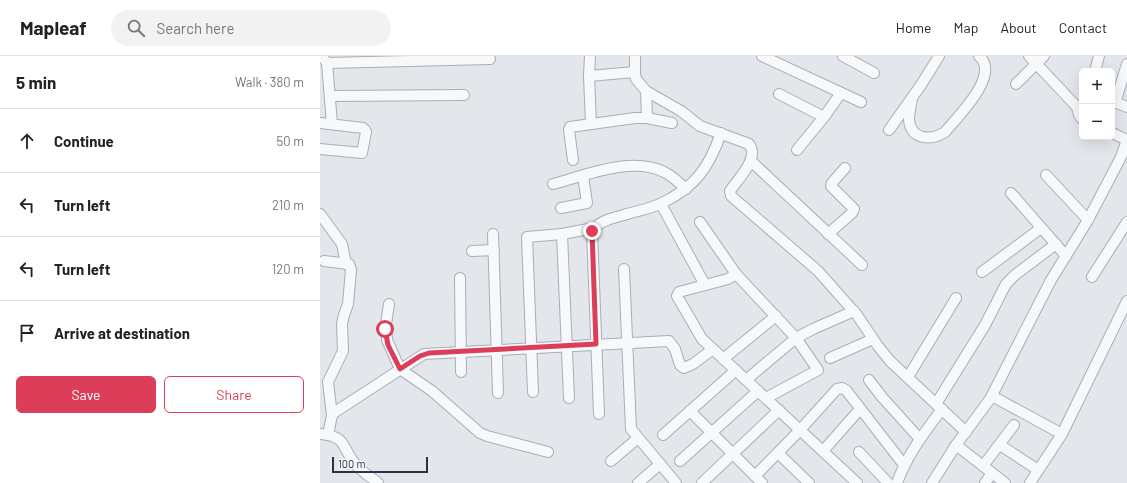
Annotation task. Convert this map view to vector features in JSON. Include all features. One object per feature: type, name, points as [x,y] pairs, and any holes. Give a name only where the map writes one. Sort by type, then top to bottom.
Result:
[{"type":"street","points":[[590,56],[589,76],[591,124]]},
{"type":"street","points":[[635,56],[636,79],[646,91],[681,111],[700,126],[749,144],[752,147],[753,155],[751,161],[730,191],[731,196],[818,270],[854,311],[890,361],[966,432]]},
{"type":"street","points":[[762,56],[861,102]]},
{"type":"street","points":[[843,56],[874,73]]},
{"type":"street","points":[[888,130],[912,98],[939,56]]},
{"type":"street","points":[[912,98],[909,120],[914,132],[929,139],[939,136],[945,132],[980,89],[985,76],[986,65],[979,56]]},
{"type":"street","points":[[1016,84],[1032,60],[1044,56]]},
{"type":"street","points":[[1096,68],[1099,56]]},
{"type":"street","points":[[332,124],[331,96],[324,60],[490,59]]},
{"type":"street","points":[[1032,60],[1077,107],[1079,115]]},
{"type":"street","points":[[1115,99],[1127,64]]},
{"type":"street","points":[[589,76],[635,72]]},
{"type":"street","points":[[646,91],[647,118]]},
{"type":"street","points":[[797,150],[824,117],[840,93]]},
{"type":"street","points":[[779,94],[824,117]]},
{"type":"street","points":[[331,96],[464,95]]},
{"type":"street","points":[[1115,102],[1127,107]]},
{"type":"street","points":[[573,160],[569,130],[570,127],[635,118],[647,118],[672,122]]},
{"type":"street","points":[[320,123],[365,130],[362,153],[359,154],[320,149]]},
{"type":"street","points":[[533,392],[527,236],[562,234],[594,228],[606,220],[661,204],[686,189],[698,178],[711,159],[721,133]]},
{"type":"street","points":[[932,483],[956,445],[992,396],[1051,280],[1088,220],[1121,157],[1127,140],[1115,134]]},
{"type":"street","points":[[751,161],[862,265]]},
{"type":"street","points":[[553,184],[620,166],[633,166],[663,171],[672,176],[686,189]]},
{"type":"street","points":[[828,234],[852,213],[854,209],[831,186],[845,168]]},
{"type":"street","points":[[1046,175],[1088,220]]},
{"type":"street","points":[[561,208],[587,203],[583,176]]},
{"type":"street","points":[[1011,193],[1066,256]]},
{"type":"street","points":[[661,204],[705,285]]},
{"type":"street","points":[[320,214],[342,244],[346,264]]},
{"type":"street","points":[[680,461],[712,433],[762,395],[818,370],[796,338],[736,274],[700,222]]},
{"type":"street","points":[[594,228],[592,231],[599,414]]},
{"type":"street","points":[[982,272],[1041,228]]},
{"type":"street","points":[[1092,277],[1125,229]]},
{"type":"street","points":[[493,234],[498,394]]},
{"type":"street","points":[[562,234],[569,398]]},
{"type":"street","points":[[896,483],[904,465],[985,325],[1006,284],[1015,275],[1056,244]]},
{"type":"street","points":[[472,251],[494,250]]},
{"type":"street","points":[[324,261],[350,265],[351,270],[348,304],[342,324],[343,351],[328,382],[332,415],[324,435],[337,437],[342,442],[355,464],[378,483]]},
{"type":"street","points":[[624,269],[631,429],[676,483]]},
{"type":"street","points":[[736,274],[728,278],[679,292],[677,296],[698,334],[857,483]]},
{"type":"street","points":[[460,278],[462,372]]},
{"type":"street","points":[[908,377],[956,298]]},
{"type":"street","points":[[1030,483],[1062,434],[1127,301]]},
{"type":"street","points":[[389,304],[385,329],[387,340],[400,369],[432,391],[480,433],[486,436],[548,452]]},
{"type":"street","points":[[746,380],[796,338],[813,328],[854,311]]},
{"type":"street","points":[[723,359],[776,316]]},
{"type":"street","points":[[830,358],[873,339]]},
{"type":"street","points":[[332,415],[424,354],[669,341],[675,349],[680,365],[684,368],[693,364],[713,349]]},
{"type":"street","points":[[663,435],[736,370]]},
{"type":"street","points":[[869,380],[882,397],[919,438]]},
{"type":"street","points":[[690,411],[759,480],[778,453],[837,389],[842,388],[846,390],[904,465]]},
{"type":"street","points":[[992,396],[1062,434]]},
{"type":"street","points":[[823,451],[860,409]]},
{"type":"street","points":[[702,483],[779,410]]},
{"type":"street","points":[[983,466],[1014,425]]},
{"type":"street","points":[[611,461],[638,438]]},
{"type":"street","points":[[956,445],[1005,483]]},
{"type":"street","points":[[1000,445],[1038,470]]},
{"type":"street","points":[[859,452],[888,483]]},
{"type":"street","points":[[778,453],[809,483]]},
{"type":"street","points":[[638,483],[660,464]]},
{"type":"street","points":[[361,470],[366,483]]},
{"type":"street","points":[[986,483],[992,473]]},
{"type":"route","points":[[385,329],[388,345],[400,369],[420,356],[429,353],[596,344],[592,231]]}]
